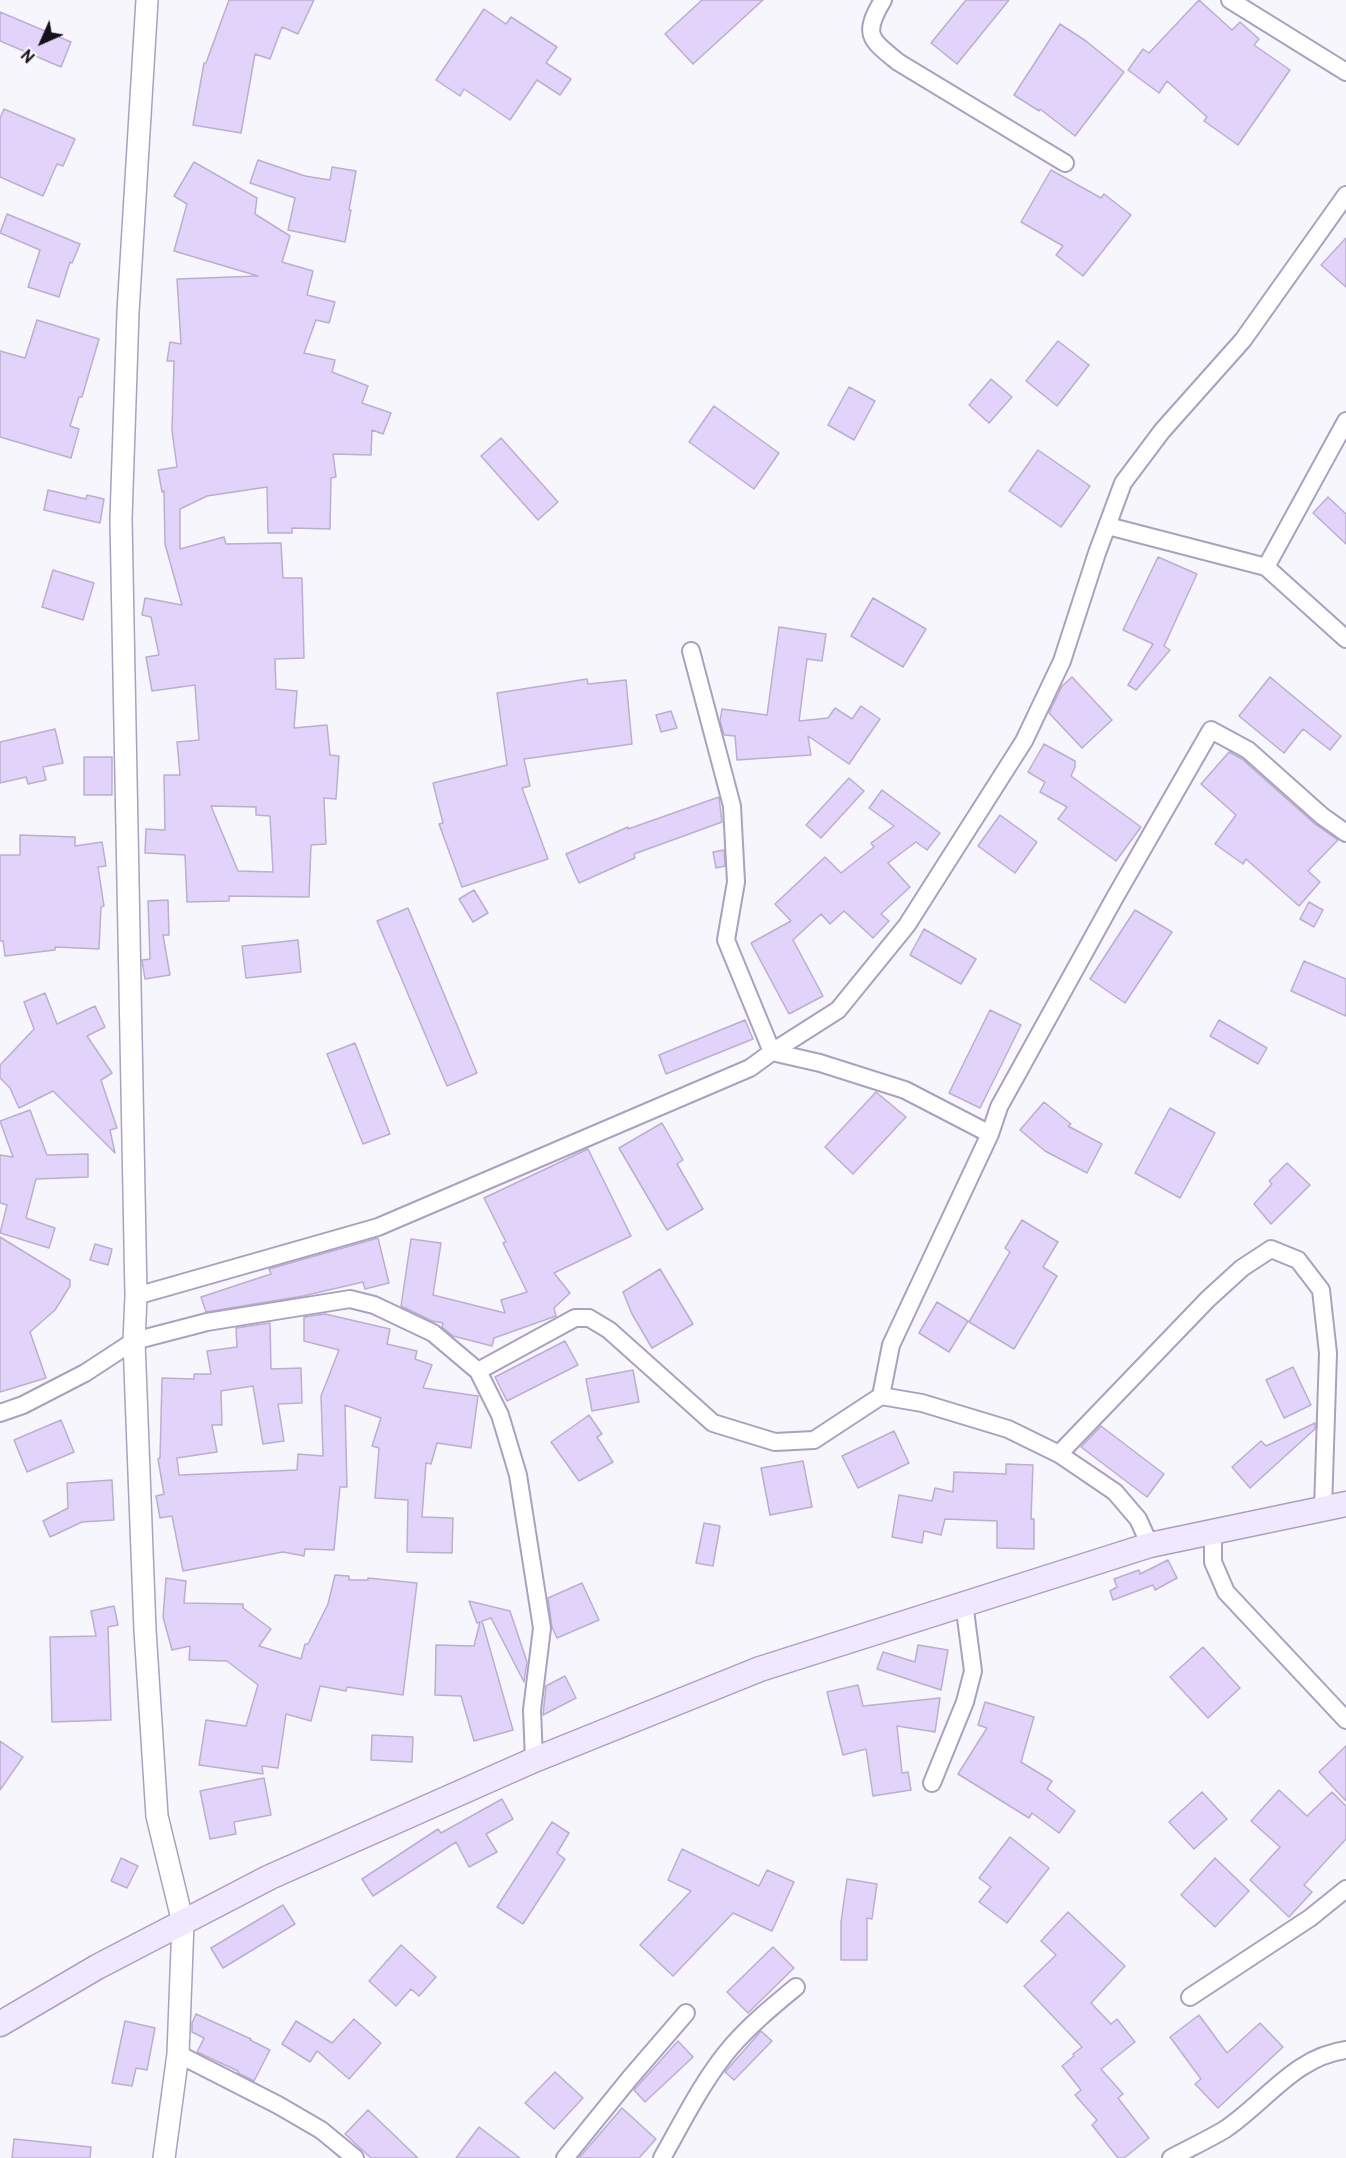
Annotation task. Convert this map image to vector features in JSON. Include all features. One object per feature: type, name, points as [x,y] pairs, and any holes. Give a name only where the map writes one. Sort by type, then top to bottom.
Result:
[{"type":"main road","points":[[0,2024],[97,1967],[270,1877],[534,1760],[760,1669],[1150,1545],[1346,1504]]},
{"type":"street","points":[[147,0],[128,312],[121,519],[136,1296],[134,1341],[145,1630],[157,1816],[183,1923],[178,2054],[164,2158]]},
{"type":"street","points":[[882,0],[870,30],[873,41],[898,62],[1065,163]]},
{"type":"street","points":[[1230,0],[1346,72]]},
{"type":"street","points":[[136,1296],[378,1227],[750,1068],[838,1010],[907,925],[1024,741],[1062,661],[1123,483],[1162,431],[1243,340],[1346,195]]},
{"type":"street","points":[[1266,567],[1346,421]]},
{"type":"street","points":[[1108,525],[1266,567],[1346,639]]},
{"type":"street","points":[[691,651],[732,806],[736,882],[726,940],[772,1052]]},
{"type":"street","points":[[881,1396],[891,1346],[990,1134],[999,1107],[1125,878],[1211,730],[1248,750],[1322,816],[1346,833]]},
{"type":"street","points":[[772,1052],[820,1063],[905,1090],[990,1134]]},
{"type":"street","points":[[1059,1454],[1208,1299],[1242,1268],[1271,1249],[1298,1260],[1321,1290],[1328,1353],[1323,1509]]},
{"type":"street","points":[[0,1413],[85,1373],[134,1341],[207,1322],[350,1299],[374,1305],[433,1333],[478,1371],[500,1415],[518,1475],[542,1628],[532,1710],[534,1760]]},
{"type":"street","points":[[478,1371],[575,1318],[589,1318],[609,1330],[713,1423],[776,1442],[814,1440],[881,1396],[922,1403],[1008,1429],[1059,1454],[1115,1492],[1138,1519],[1150,1545]]},
{"type":"street","points":[[1214,1533],[1214,1562],[1226,1592],[1346,1720]]},
{"type":"street","points":[[932,1783],[965,1702],[973,1671],[964,1603]]},
{"type":"street","points":[[1190,1997],[1310,1918],[1346,1889]]},
{"type":"street","points":[[662,2158],[702,2089],[730,2049],[760,2016],[796,1987]]},
{"type":"street","points":[[565,2158],[686,2013]]},
{"type":"street","points":[[1171,2158],[1225,2129],[1307,2062],[1333,2052],[1346,2050]]},
{"type":"street","points":[[178,2054],[304,2120],[321,2130],[355,2158]]},
{"type":"building","points":[[229,0],[314,0],[298,34],[282,27],[270,59],[255,54],[241,133],[193,125],[204,63],[206,63]]},
{"type":"building","points":[[702,0],[763,0],[693,64],[665,34]]},
{"type":"building","points":[[966,0],[1009,0],[957,64],[931,43]]},
{"type":"building","points":[[1199,0],[1232,30],[1240,22],[1259,39],[1254,45],[1290,70],[1238,145],[1204,121],[1207,117],[1167,81],[1159,93],[1128,70],[1143,49],[1149,53]]},
{"type":"building","points":[[484,9],[506,24],[511,17],[557,47],[546,63],[571,79],[560,95],[537,80],[510,120],[464,89],[460,96],[436,80]]},
{"type":"building","points":[[0,12],[71,42],[61,67],[0,41]]},
{"type":"building","points":[[1060,24],[1086,41],[1124,72],[1075,136],[1040,109],[1039,111],[1014,95]]},
{"type":"building","points":[[4,109],[75,139],[63,166],[57,164],[43,196],[0,177],[0,118]]},
{"type":"building","points":[[258,160],[305,176],[330,180],[332,167],[356,171],[345,242],[288,230],[295,198],[250,183]]},
{"type":"building","points":[[194,162],[257,198],[255,214],[290,236],[282,262],[313,271],[307,295],[335,302],[329,323],[316,320],[304,353],[335,360],[332,372],[368,386],[362,403],[391,413],[383,434],[372,430],[371,455],[333,454],[336,477],[331,478],[330,529],[292,528],[292,533],[268,533],[267,487],[207,496],[180,509],[180,549],[224,537],[226,544],[281,543],[283,578],[302,578],[304,658],[275,659],[276,689],[297,691],[294,728],[327,725],[330,755],[339,756],[336,799],[324,798],[326,844],[311,845],[309,897],[229,896],[229,901],[187,902],[185,855],[145,853],[146,829],[165,830],[164,775],[180,775],[177,742],[199,740],[195,685],[152,691],[146,657],[159,655],[151,617],[142,615],[145,598],[182,605],[165,544],[164,491],[162,492],[158,470],[177,467],[172,431],[174,361],[167,361],[170,342],[181,344],[177,279],[258,276],[174,251],[187,204],[174,196]],"holes":[[[211,806],[256,807],[256,815],[270,816],[273,872],[238,871]]]},
{"type":"building","points":[[1051,170],[1101,198],[1104,194],[1131,215],[1083,276],[1056,255],[1063,246],[1021,222]]},
{"type":"building","points":[[7,214],[80,244],[72,263],[70,262],[59,297],[28,287],[40,250],[0,233]]},
{"type":"building","points":[[1346,238],[1346,287],[1321,265]]},
{"type":"building","points":[[37,320],[99,339],[82,397],[79,397],[70,426],[79,429],[71,458],[0,437],[0,351],[25,358]]},
{"type":"building","points":[[1058,341],[1089,365],[1057,406],[1026,381]]},
{"type":"building","points":[[991,379],[1012,397],[989,423],[969,405]]},
{"type":"building","points":[[849,387],[875,401],[854,440],[828,425]]},
{"type":"building","points":[[714,406],[779,453],[754,489],[689,442]]},
{"type":"building","points":[[501,438],[558,502],[538,520],[481,456]]},
{"type":"building","points":[[1038,450],[1090,486],[1061,527],[1009,491]]},
{"type":"building","points":[[48,490],[86,499],[87,495],[104,499],[100,523],[44,510]]},
{"type":"building","points":[[1328,497],[1346,514],[1346,544],[1313,513]]},
{"type":"building","points":[[1158,557],[1197,574],[1164,646],[1170,650],[1136,690],[1128,685],[1153,644],[1123,630]]},
{"type":"building","points":[[53,570],[94,583],[83,620],[42,607]]},
{"type":"building","points":[[873,598],[926,629],[903,667],[851,636]]},
{"type":"building","points":[[779,627],[826,634],[822,661],[807,659],[799,721],[828,718],[835,708],[852,719],[861,706],[880,719],[849,764],[808,736],[811,755],[737,760],[735,736],[724,735],[720,721],[722,709],[767,715]]},
{"type":"building","points":[[1072,677],[1112,720],[1082,748],[1049,713],[1062,686]]},
{"type":"building","points":[[1270,677],[1341,736],[1330,750],[1303,729],[1284,753],[1239,716]]},
{"type":"building","points":[[587,679],[588,684],[626,680],[632,744],[524,759],[530,786],[522,788],[548,859],[462,887],[439,824],[443,823],[433,783],[507,765],[497,693]]},
{"type":"building","points":[[671,711],[677,728],[661,732],[656,715]]},
{"type":"building","points":[[55,729],[63,763],[43,767],[46,780],[28,784],[26,777],[0,783],[0,742]]},
{"type":"building","points":[[1044,744],[1075,761],[1071,776],[1141,827],[1116,861],[1058,819],[1067,807],[1040,792],[1045,782],[1028,772]]},
{"type":"building","points":[[1229,752],[1242,759],[1315,824],[1338,840],[1308,871],[1320,882],[1299,906],[1246,859],[1243,864],[1215,844],[1236,815],[1201,784]]},
{"type":"building","points":[[84,757],[112,757],[112,795],[84,795]]},
{"type":"building","points":[[849,778],[864,791],[821,838],[806,825]]},
{"type":"building","points":[[882,790],[940,833],[927,850],[916,842],[888,863],[910,887],[881,914],[889,921],[873,938],[844,911],[830,924],[821,914],[793,940],[823,996],[789,1014],[751,943],[791,921],[775,904],[825,857],[841,873],[874,847],[871,843],[894,826],[869,808]]},
{"type":"building","points":[[719,797],[722,822],[634,854],[635,858],[579,883],[566,854],[628,827],[628,829]]},
{"type":"building","points":[[1000,815],[1037,842],[1015,873],[978,846]]},
{"type":"building","points":[[20,835],[75,837],[75,846],[102,842],[106,866],[98,867],[104,906],[101,907],[99,949],[55,947],[55,950],[5,956],[3,941],[0,941],[0,855],[20,855]]},
{"type":"building","points":[[724,850],[725,866],[716,868],[713,852]]},
{"type":"building","points":[[474,890],[488,913],[473,922],[459,899]]},
{"type":"building","points":[[168,900],[169,935],[163,935],[170,975],[145,979],[142,960],[150,959],[148,901]]},
{"type":"building","points":[[1309,902],[1323,910],[1314,927],[1300,919]]},
{"type":"building","points":[[408,908],[477,1073],[447,1086],[377,921]]},
{"type":"building","points":[[1135,910],[1172,932],[1125,1003],[1090,979]]},
{"type":"building","points":[[924,929],[976,959],[961,984],[910,955]]},
{"type":"building","points":[[298,940],[301,972],[246,978],[242,946]]},
{"type":"building","points":[[1304,961],[1346,979],[1346,1016],[1291,991]]},
{"type":"building","points":[[45,993],[57,1024],[95,1006],[105,1027],[87,1036],[112,1073],[101,1080],[117,1128],[110,1130],[115,1153],[53,1091],[19,1108],[10,1088],[0,1078],[0,1065],[34,1029],[24,1002]]},
{"type":"building","points":[[990,1010],[1021,1025],[980,1108],[949,1093]]},
{"type":"building","points":[[745,1020],[753,1039],[666,1074],[659,1055]]},
{"type":"building","points":[[1219,1020],[1267,1048],[1258,1064],[1210,1036]]},
{"type":"building","points":[[355,1043],[390,1134],[363,1144],[327,1054]]},
{"type":"building","points":[[876,1092],[906,1117],[853,1174],[825,1147]]},
{"type":"building","points":[[1044,1102],[1071,1124],[1068,1126],[1102,1144],[1087,1173],[1045,1151],[1020,1130]]},
{"type":"building","points":[[1170,1108],[1215,1133],[1180,1198],[1135,1173]]},
{"type":"building","points":[[30,1110],[47,1155],[88,1154],[88,1177],[36,1179],[26,1218],[55,1228],[49,1248],[0,1233],[7,1205],[0,1203],[0,1155],[13,1157],[0,1121]]},
{"type":"building","points":[[662,1123],[683,1160],[677,1164],[703,1209],[667,1230],[619,1148]]},
{"type":"building","points":[[588,1149],[631,1236],[554,1273],[570,1293],[554,1308],[556,1316],[494,1338],[492,1346],[453,1336],[442,1327],[443,1323],[432,1321],[401,1306],[411,1239],[441,1243],[433,1295],[505,1313],[501,1300],[527,1292],[484,1198]]},
{"type":"building","points":[[1287,1163],[1310,1185],[1271,1224],[1254,1204],[1272,1184],[1269,1181]]},
{"type":"building","points":[[1022,1220],[1058,1242],[1043,1267],[1057,1276],[1014,1349],[969,1322],[1010,1252],[1005,1248]]},
{"type":"building","points":[[0,1237],[70,1280],[70,1286],[55,1310],[30,1332],[46,1378],[0,1392]]},
{"type":"building","points":[[378,1238],[389,1283],[365,1289],[363,1282],[303,1296],[206,1312],[201,1297],[271,1274],[269,1269]]},
{"type":"building","points":[[95,1244],[112,1249],[108,1265],[90,1260]]},
{"type":"building","points":[[660,1269],[693,1324],[652,1348],[632,1314],[623,1292]]},
{"type":"building","points":[[937,1302],[968,1321],[949,1352],[919,1333]]},
{"type":"building","points":[[325,1314],[390,1329],[387,1344],[417,1351],[415,1359],[432,1365],[423,1388],[478,1396],[471,1448],[437,1443],[431,1464],[426,1463],[422,1517],[453,1518],[452,1553],[407,1552],[408,1500],[375,1498],[379,1448],[372,1446],[381,1418],[345,1405],[347,1487],[340,1487],[334,1550],[305,1549],[304,1556],[283,1552],[183,1571],[172,1516],[160,1518],[156,1496],[164,1494],[158,1459],[160,1458],[162,1378],[194,1379],[194,1374],[211,1374],[207,1351],[237,1347],[236,1328],[270,1323],[271,1369],[301,1368],[302,1403],[278,1404],[284,1441],[263,1444],[253,1386],[221,1391],[222,1425],[212,1425],[217,1452],[177,1458],[179,1475],[297,1470],[298,1454],[323,1456],[321,1396],[339,1350],[304,1341],[304,1317]]},
{"type":"building","points":[[565,1341],[578,1365],[507,1401],[495,1377]]},
{"type":"building","points":[[1293,1367],[1311,1405],[1284,1418],[1266,1380]]},
{"type":"building","points":[[633,1370],[639,1402],[592,1411],[586,1379]]},
{"type":"building","points":[[589,1415],[602,1434],[597,1437],[613,1462],[579,1481],[551,1442]]},
{"type":"building","points":[[61,1420],[74,1452],[27,1472],[14,1440]]},
{"type":"building","points":[[1315,1423],[1315,1429],[1250,1488],[1232,1467],[1261,1441],[1266,1446]]},
{"type":"building","points":[[1101,1426],[1164,1474],[1147,1497],[1081,1447]]},
{"type":"building","points":[[894,1431],[909,1463],[858,1488],[842,1456]]},
{"type":"building","points":[[803,1461],[812,1507],[770,1515],[761,1468]]},
{"type":"building","points":[[1006,1464],[1033,1465],[1031,1519],[1034,1519],[1034,1549],[997,1548],[997,1521],[945,1519],[941,1535],[924,1531],[922,1543],[892,1537],[899,1495],[932,1501],[935,1488],[953,1492],[954,1472],[1006,1474]]},
{"type":"building","points":[[112,1480],[114,1520],[82,1522],[50,1537],[43,1521],[68,1508],[67,1483]]},
{"type":"building","points":[[704,1523],[720,1526],[713,1566],[696,1563]]},
{"type":"building","points":[[1168,1560],[1177,1578],[1155,1590],[1153,1585],[1113,1600],[1110,1591],[1117,1587],[1114,1579],[1139,1570],[1140,1574]]},
{"type":"building","points":[[335,1575],[349,1576],[349,1580],[368,1580],[368,1578],[417,1583],[403,1695],[347,1687],[346,1691],[320,1686],[311,1721],[286,1714],[278,1768],[262,1766],[263,1774],[199,1765],[206,1720],[246,1726],[258,1685],[227,1661],[189,1660],[190,1646],[172,1650],[163,1617],[166,1578],[186,1581],[184,1603],[243,1604],[243,1608],[271,1629],[259,1646],[301,1659],[305,1644],[308,1644],[328,1604]]},
{"type":"building","points":[[582,1583],[599,1620],[557,1638],[552,1627],[548,1598]]},
{"type":"building","points":[[469,1601],[510,1611],[527,1662],[524,1682],[491,1618],[482,1621],[513,1730],[474,1741],[461,1696],[435,1695],[436,1645],[474,1646],[480,1622],[477,1623]]},
{"type":"building","points":[[114,1606],[118,1625],[108,1627],[111,1720],[52,1722],[50,1637],[96,1636],[91,1611]]},
{"type":"building","points":[[918,1645],[948,1650],[941,1690],[877,1669],[883,1652],[915,1662]]},
{"type":"building","points":[[1203,1647],[1240,1688],[1208,1718],[1170,1677]]},
{"type":"building","points":[[565,1676],[576,1698],[543,1715],[546,1686]]},
{"type":"building","points":[[858,1685],[863,1706],[940,1698],[935,1732],[897,1726],[902,1773],[908,1772],[911,1790],[873,1796],[866,1749],[843,1755],[827,1692]]},
{"type":"building","points":[[985,1702],[1034,1717],[1021,1762],[1052,1781],[1047,1789],[1075,1811],[1059,1833],[1032,1813],[1029,1818],[958,1774],[987,1728],[978,1725]]},
{"type":"building","points":[[372,1735],[413,1737],[412,1762],[371,1760]]},
{"type":"building","points":[[0,1741],[23,1757],[0,1790]]},
{"type":"building","points":[[1346,1746],[1346,1801],[1319,1772]]},
{"type":"building","points":[[264,1778],[271,1815],[234,1822],[236,1834],[210,1839],[200,1791]]},
{"type":"building","points":[[1279,1790],[1307,1816],[1332,1792],[1346,1806],[1346,1839],[1304,1885],[1312,1892],[1289,1917],[1250,1880],[1280,1847],[1251,1821]]},
{"type":"building","points":[[1202,1792],[1227,1819],[1194,1849],[1169,1822]]},
{"type":"building","points":[[502,1799],[513,1819],[486,1834],[497,1852],[469,1867],[456,1842],[373,1896],[362,1879],[438,1829],[441,1833]]},
{"type":"building","points":[[552,1822],[569,1833],[557,1853],[565,1859],[523,1924],[497,1907]]},
{"type":"building","points":[[1010,1837],[1049,1868],[1007,1923],[979,1902],[991,1887],[979,1878]]},
{"type":"building","points":[[682,1849],[759,1886],[767,1870],[794,1882],[772,1931],[733,1913],[673,1976],[640,1945],[691,1891],[668,1880]]},
{"type":"building","points":[[121,1858],[138,1866],[127,1888],[111,1881]]},
{"type":"building","points":[[1215,1858],[1249,1891],[1215,1927],[1181,1895]]},
{"type":"building","points":[[847,1879],[877,1884],[872,1919],[867,1918],[867,1960],[841,1960],[841,1922]]},
{"type":"building","points":[[283,1905],[295,1924],[223,1968],[211,1948]]},
{"type":"building","points":[[1068,1912],[1125,1966],[1091,2003],[1111,2024],[1117,2019],[1135,2042],[1101,2069],[1123,2094],[1118,2098],[1149,2138],[1124,2158],[1118,2158],[1092,2125],[1097,2120],[1075,2095],[1081,2090],[1062,2066],[1082,2047],[1024,1986],[1056,1955],[1041,1941]]},
{"type":"building","points":[[401,1945],[436,1977],[419,1996],[411,1989],[396,2006],[369,1981]]},
{"type":"building","points":[[773,1947],[794,1968],[748,2013],[727,1992]]},
{"type":"building","points":[[196,2014],[270,2050],[254,2081],[197,2052],[204,2038],[192,2032],[192,2023]]},
{"type":"building","points":[[1199,2015],[1227,2053],[1260,2023],[1283,2047],[1218,2108],[1195,2084],[1201,2079],[1170,2037]]},
{"type":"building","points":[[354,2019],[381,2043],[349,2079],[317,2051],[310,2062],[282,2044],[296,2021],[332,2043]]},
{"type":"building","points":[[125,2021],[155,2028],[147,2070],[136,2068],[132,2086],[112,2083]]},
{"type":"building","points":[[761,2031],[772,2041],[734,2080],[725,2072]]},
{"type":"building","points":[[678,2041],[693,2057],[645,2102],[634,2090]]},
{"type":"building","points":[[555,2072],[583,2098],[554,2129],[525,2103]]},
{"type":"building","points":[[622,2108],[656,2139],[639,2158],[579,2158]]},
{"type":"building","points":[[368,2110],[418,2158],[371,2158],[345,2134]]},
{"type":"building","points":[[479,2127],[520,2158],[456,2158]]},
{"type":"building","points":[[14,2139],[91,2147],[90,2158],[12,2158]]}]
